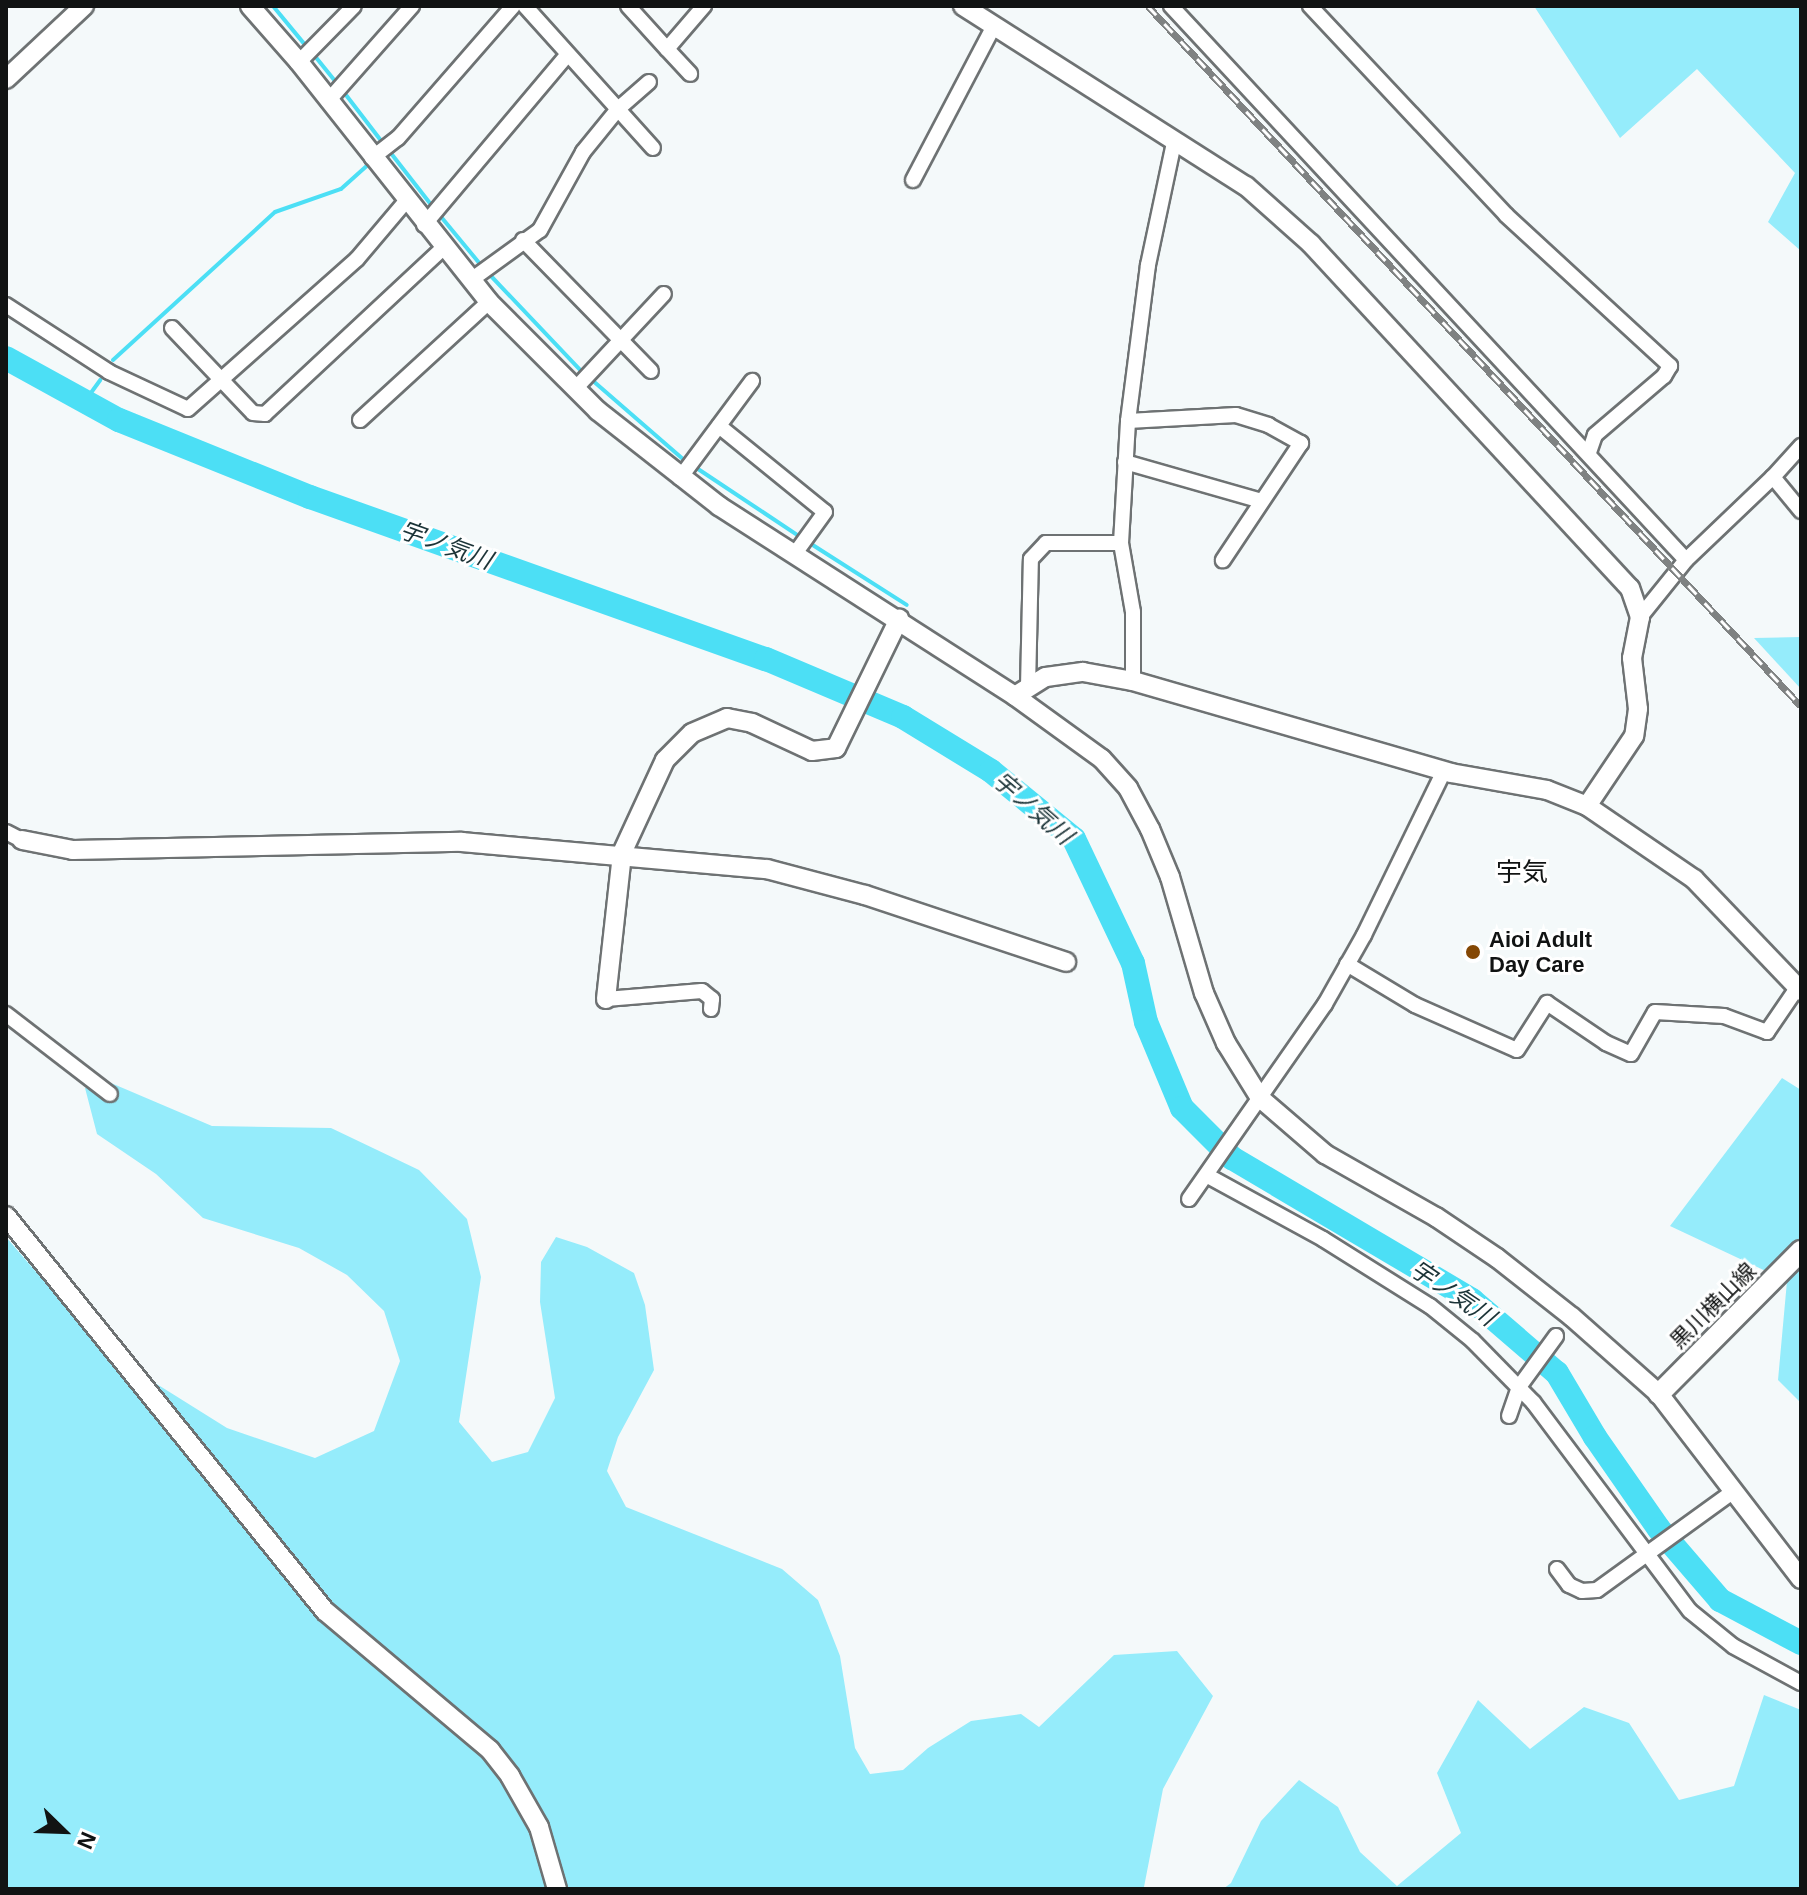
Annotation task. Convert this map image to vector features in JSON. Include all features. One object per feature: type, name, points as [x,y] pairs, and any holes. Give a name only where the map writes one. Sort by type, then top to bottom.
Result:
[{"type":"main road","name":"黒川横山線","points":[[1659,1394],[1801,1251]]},
{"type":"street","points":[[6,79],[84,6]]},
{"type":"street","points":[[299,62],[354,6]]},
{"type":"street","points":[[328,101],[412,6]]},
{"type":"street","points":[[372,158],[398,138],[513,6]]},
{"type":"street","points":[[525,6],[653,148]]},
{"type":"street","points":[[628,6],[690,74]]},
{"type":"street","points":[[667,49],[704,6]]},
{"type":"street","points":[[963,6],[1246,186],[1311,244],[1630,588],[1640,617]]},
{"type":"street","points":[[1171,6],[1589,452],[1686,560]]},
{"type":"street","points":[[1310,6],[1506,215],[1670,366],[1664,376],[1595,435],[1589,452]]},
{"type":"street","points":[[253,7],[443,248],[489,302],[575,389],[680,478],[794,555],[1022,691],[1128,788],[1170,877],[1204,993],[1226,1043],[1260,1098],[1325,1154],[1436,1217],[1497,1258],[1572,1317],[1659,1394],[1798,1573]]},
{"type":"street","points":[[913,180],[994,26]]},
{"type":"street","points":[[424,225],[567,55]]},
{"type":"street","points":[[471,280],[540,230],[583,152],[618,109],[649,82]]},
{"type":"street","points":[[1133,681],[1133,612],[1121,543],[1128,421],[1148,265],[1174,143]]},
{"type":"street","points":[[6,305],[109,372],[188,409],[223,382],[303,304],[357,259],[406,201]]},
{"type":"street","points":[[523,240],[651,371]]},
{"type":"street","points":[[172,328],[253,413],[265,414],[443,248]]},
{"type":"street","points":[[575,389],[664,294]]},
{"type":"street","points":[[360,420],[489,302]]},
{"type":"street","points":[[680,478],[752,381]]},
{"type":"street","points":[[1128,421],[1236,415],[1268,425],[1301,443],[1223,560]]},
{"type":"street","points":[[719,426],[825,512],[794,555]]},
{"type":"street","points":[[1587,806],[1634,736],[1638,709],[1632,658],[1640,617],[1686,560],[1801,446]]},
{"type":"street","points":[[1125,462],[1262,501]]},
{"type":"street","points":[[1773,477],[1801,511]]},
{"type":"street","points":[[1022,691],[1031,559],[1046,543],[1121,543]]},
{"type":"street","points":[[711,1009],[712,999],[702,991],[606,999],[622,853],[665,760],[692,733],[713,722],[740,720],[820,752],[836,748],[850,725],[899,619]]},
{"type":"street","points":[[1022,691],[1063,673],[1083,672],[1133,681],[1444,771],[1547,790],[1587,806],[1694,879],[1799,990],[1767,1032],[1724,1016],[1655,1012],[1631,1054],[1606,1043],[1547,1003],[1517,1050],[1415,1005],[1347,964]]},
{"type":"street","points":[[1189,1199],[1210,1174],[1325,1004],[1444,771]]},
{"type":"street","points":[[14,836],[73,850],[462,842],[622,853],[767,869],[865,895],[1066,962]]},
{"type":"street","points":[[6,1014],[110,1094]]},
{"type":"street","points":[[1210,1174],[1323,1239],[1430,1306],[1473,1341],[1520,1384],[1690,1611],[1733,1646],[1801,1683]]},
{"type":"street","points":[[6,1216],[325,1611],[490,1750],[510,1776],[539,1827],[557,1889]]},
{"type":"street","points":[[1509,1416],[1520,1384],[1556,1336]]},
{"type":"street","points":[[1557,1569],[1569,1585],[1582,1591],[1597,1590],[1735,1490]]},
{"type":"shaded area","points":[[1534,6],[1801,6],[1801,251],[1768,222],[1795,173],[1697,69],[1620,138]]},
{"type":"shaded area","points":[[1801,637],[1801,689],[1754,638]]},
{"type":"shaded area","points":[[1782,1078],[1801,1090],[1801,1403],[1778,1380],[1787,1281],[1670,1226]]},
{"type":"shaded area","points":[[111,1083],[212,1126],[331,1128],[419,1170],[467,1219],[481,1277],[459,1422],[492,1462],[528,1452],[555,1398],[540,1302],[541,1262],[556,1237],[587,1247],[634,1273],[645,1305],[654,1370],[618,1437],[607,1471],[626,1507],[782,1569],[818,1600],[840,1656],[855,1748],[870,1774],[903,1770],[928,1748],[971,1721],[1021,1714],[1039,1727],[1114,1655],[1177,1651],[1213,1696],[1163,1789],[1144,1887],[1148,1889],[6,1889],[6,1237],[104,1351],[227,1428],[315,1458],[374,1431],[400,1361],[384,1311],[347,1275],[299,1248],[203,1218],[156,1174],[97,1134],[85,1088]]},
{"type":"shaded area","points":[[1764,1695],[1801,1710],[1801,1889],[1223,1889],[1231,1883],[1261,1821],[1299,1780],[1338,1807],[1360,1852],[1397,1886],[1461,1833],[1437,1773],[1478,1700],[1530,1749],[1584,1707],[1629,1723],[1679,1800],[1734,1786]]},
{"type":"waterway","points":[[273,6],[306,46]]},
{"type":"waterway","points":[[314,55],[337,83]]},
{"type":"waterway","points":[[346,95],[382,142]]},
{"type":"waterway","points":[[390,152],[433,207]]},
{"type":"waterway","points":[[113,360],[275,212],[341,189],[368,165]]},
{"type":"waterway","points":[[442,218],[480,264]]},
{"type":"waterway","points":[[490,275],[583,373]]},
{"type":"waterway","name":"宇ノ気川","points":[[6,358],[119,420],[310,497],[766,659],[903,717],[991,771],[1074,839],[1133,963],[1146,1022],[1182,1108],[1232,1158],[1472,1300],[1557,1373],[1595,1437],[1659,1529],[1720,1600],[1801,1643]]},
{"type":"waterway","points":[[85,401],[100,380]]},
{"type":"waterway","points":[[592,380],[684,460]]},
{"type":"waterway","points":[[695,467],[802,538]]},
{"type":"waterway","points":[[808,542],[907,605]]},
{"type":"railway","points":[[1148,6],[1801,706]]},
{"type":"place","name":"Aioi Adult Day Care","points":[[1473,952]]},
{"type":"district","name":"宇気","points":[[1522,873]]}]
